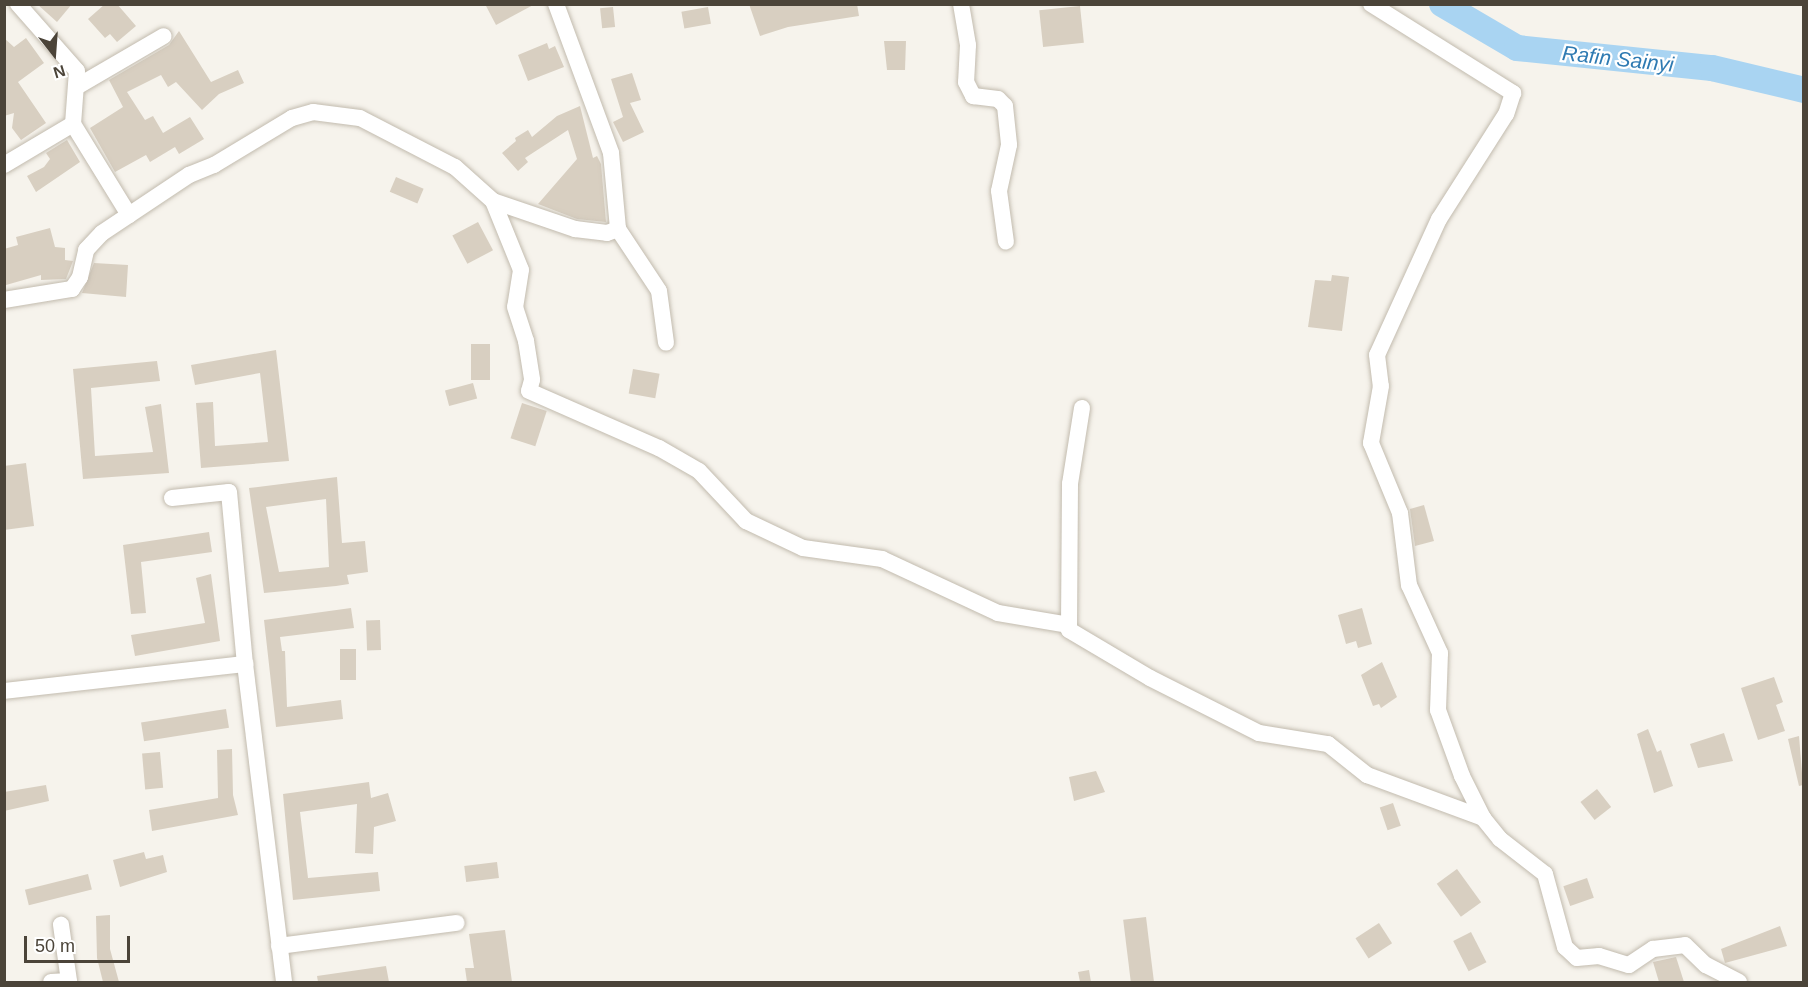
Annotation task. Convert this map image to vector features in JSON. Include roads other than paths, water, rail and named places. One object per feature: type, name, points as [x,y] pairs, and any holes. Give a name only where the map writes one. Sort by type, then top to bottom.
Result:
[{"type":"street","points":[[18,4],[77,71],[78,86],[73,124],[129,215]]},
{"type":"street","points":[[556,4],[611,153],[618,229],[659,291],[666,343]]},
{"type":"street","points":[[961,4],[968,45],[966,82],[973,96],[998,99],[1005,106],[1009,145],[999,191],[1006,242]]},
{"type":"street","points":[[1371,4],[1513,93],[1506,114],[1439,219],[1377,355],[1381,386],[1371,443],[1400,513],[1409,585],[1440,653],[1438,710],[1462,776],[1483,818],[1500,838],[1545,874],[1565,947],[1577,958],[1599,956],[1629,965],[1653,949],[1685,945],[1706,965],[1739,982]]},
{"type":"street","points":[[78,86],[164,36]]},
{"type":"street","points":[[4,300],[72,290],[86,250],[102,232],[292,117],[314,112],[360,118],[455,167],[493,201],[574,229],[607,233],[618,229]]},
{"type":"street","points":[[4,165],[73,124]]},
{"type":"street","points":[[493,201],[520,270],[515,307],[526,341],[532,380],[529,391],[659,448],[699,471],[746,521],[803,548],[882,559],[998,613],[1069,625]]},
{"type":"street","points":[[1082,408],[1070,484],[1069,630],[1150,678],[1259,734],[1328,744],[1367,775],[1483,818]]},
{"type":"street","points":[[172,498],[229,492],[245,664],[284,982]]},
{"type":"street","points":[[4,691],[245,664]]},
{"type":"street","points":[[279,946],[456,923]]},
{"type":"street","points":[[51,982],[69,981],[61,925]]},
{"type":"waterway","name":"Rafin Sainyi","points":[[1442,4],[1517,48],[1712,68],[1804,90]]}]
